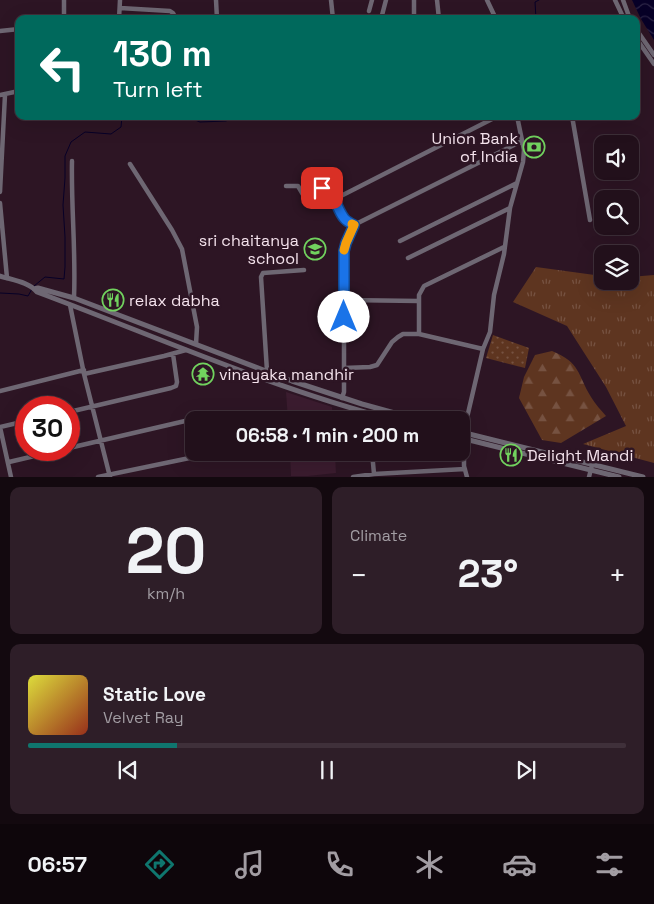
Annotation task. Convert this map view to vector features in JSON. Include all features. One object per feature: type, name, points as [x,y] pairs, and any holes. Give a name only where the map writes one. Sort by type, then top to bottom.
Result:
[{"type":"street","points":[[64,0],[64,15]]},
{"type":"street","points":[[119,15],[120,0]]},
{"type":"street","points":[[216,0],[217,15]]},
{"type":"street","points":[[331,0],[333,15]]},
{"type":"street","points":[[369,11],[372,0]]},
{"type":"street","points":[[382,15],[386,0]]},
{"type":"street","points":[[414,0],[414,15]]},
{"type":"street","points":[[438,0],[440,12]]},
{"type":"street","points":[[438,0],[440,15]]},
{"type":"street","points":[[487,0],[494,15]]},
{"type":"street","points":[[616,0],[622,15]]},
{"type":"street","points":[[623,0],[629,15]]},
{"type":"street","points":[[120,8],[170,12],[175,15]]},
{"type":"street","points":[[0,31],[15,29]]},
{"type":"street","points":[[640,35],[654,55]]},
{"type":"street","points":[[640,44],[654,64]]},
{"type":"street","points":[[0,192],[3,95]]},
{"type":"street","points":[[335,198],[490,120]]},
{"type":"street","points":[[469,411],[483,350],[490,332],[494,295],[504,254],[510,208],[523,162],[524,150],[518,120]]},
{"type":"street","points":[[573,120],[590,220]]},
{"type":"street","points":[[342,398],[344,392],[344,251],[354,225],[522,141]]},
{"type":"street","points":[[72,161],[74,298]]},
{"type":"street","points":[[130,164],[182,249],[197,327],[196,344]]},
{"type":"street","points":[[400,241],[517,183]]},
{"type":"street","points":[[286,186],[298,186],[305,198],[322,188],[326,188],[335,198],[344,220],[354,225]]},
{"type":"street","points":[[0,203],[7,278]]},
{"type":"street","points":[[408,258],[510,208]]},
{"type":"street","points":[[419,334],[419,301],[424,286],[504,247]]},
{"type":"street","points":[[267,371],[261,277],[263,272],[304,270]]},
{"type":"street","points":[[0,276],[186,350],[289,388],[360,411]]},
{"type":"street","points":[[34,289],[38,288],[74,298],[267,371],[342,398],[387,411]]},
{"type":"street","points":[[344,300],[419,301]]},
{"type":"street","points":[[70,305],[84,372],[110,475]]},
{"type":"street","points":[[344,368],[377,365],[392,342],[403,334],[419,334],[483,350]]},
{"type":"street","points":[[0,391],[186,350]]},
{"type":"street","points":[[80,409],[176,386],[173,354]]},
{"type":"street","points":[[80,445],[185,421]]},
{"type":"street","points":[[11,476],[0,427],[15,424]]},
{"type":"street","points":[[470,436],[515,445],[619,476]]},
{"type":"street","points":[[98,476],[185,459]]},
{"type":"street","points":[[9,462],[15,461]]},
{"type":"street","points":[[373,461],[374,474]]},
{"type":"street","points":[[465,461],[467,476]]},
{"type":"street","points":[[589,476],[592,467]]},
{"type":"street","points":[[592,467],[643,476]]},
{"type":"street","points":[[353,476],[429,474],[465,469]]},
{"type":"shaded area","points":[[286,392],[332,407],[332,411],[287,411]]},
{"type":"shaded area","points":[[290,461],[335,461],[336,473],[291,476]]},
{"type":"green space","points":[[536,267],[594,275],[594,290],[639,290],[639,276],[654,275],[654,463],[583,444],[626,426],[606,387],[567,326],[513,302]]},
{"type":"green space","points":[[493,335],[529,348],[525,368],[486,358]]},
{"type":"green space","points":[[552,351],[561,355],[573,365],[593,400],[606,416],[561,443],[542,440],[519,398],[524,377],[535,355]]},
{"type":"water","points":[[632,0],[654,0],[654,40],[640,15]]},
{"type":"waterway","points":[[536,15],[535,2],[539,0]]},
{"type":"waterway","points":[[34,286],[45,277],[64,279],[65,237],[63,205],[65,156],[71,142],[85,132],[111,134],[121,127],[122,120]]},
{"type":"waterway","points":[[195,120],[200,122],[228,120]]},
{"type":"waterway","points":[[0,293],[28,296],[32,289]]},
{"type":"slow traffic","points":[[344,250],[354,225],[352,224]]},
{"type":"place","name":"Union Bank of India","points":[[534,147]]},
{"type":"place","name":"sri chaitanya school","points":[[315,249]]},
{"type":"place","name":"relax dabha","points":[[113,300]]},
{"type":"place","name":"vinayaka mandhir","points":[[203,374]]},
{"type":"place","name":"Delight Mandi","points":[[511,455]]},
{"type":"route","points":[[322,188],[328,189],[335,198],[344,220],[354,225],[344,251],[344,317]]}]
